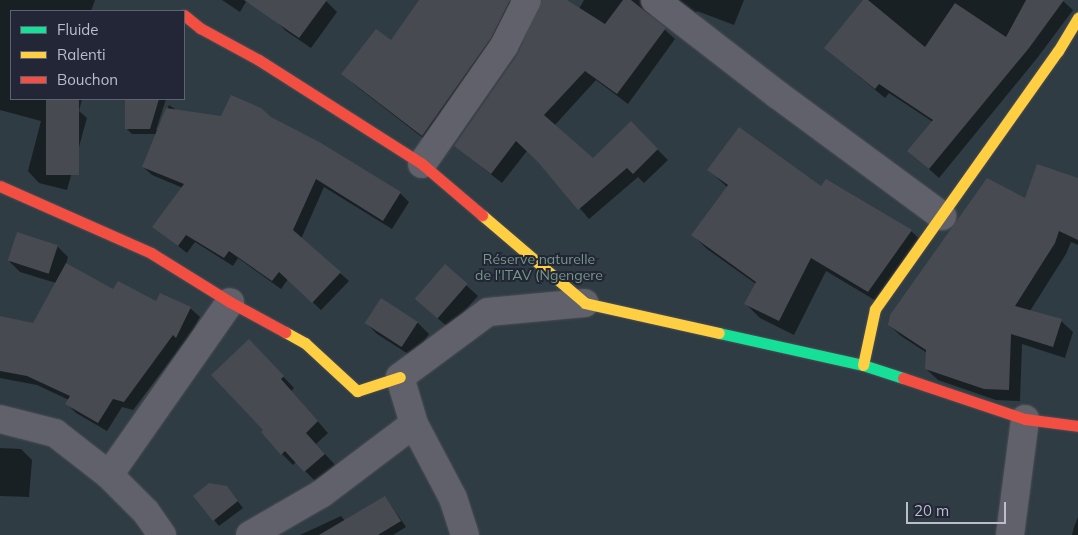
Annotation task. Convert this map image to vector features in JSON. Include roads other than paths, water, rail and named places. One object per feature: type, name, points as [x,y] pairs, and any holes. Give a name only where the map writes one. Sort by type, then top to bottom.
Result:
[{"type":"street","points":[[422,164],[504,46],[527,0]]},
{"type":"street","points":[[655,0],[942,216]]},
{"type":"street","points":[[185,16],[200,28],[259,60],[422,164],[585,303]]},
{"type":"street","points":[[863,365],[875,309],[1058,51],[1078,18]]},
{"type":"street","points":[[0,190],[0,186],[151,253],[230,302],[305,343],[357,391],[400,377],[488,312],[585,303],[863,365],[1025,419],[1078,426]]},
{"type":"street","points":[[109,475],[230,302]]},
{"type":"street","points":[[400,377],[414,424],[454,498],[465,535]]},
{"type":"street","points":[[1010,535],[1025,419]]},
{"type":"street","points":[[0,420],[55,432],[109,475],[146,512],[162,535]]},
{"type":"street","points":[[250,535],[321,494],[414,424]]},
{"type":"park label","name":"Réserve naturelle de l'ITAV (Ngengere","points":[[539,268]]}]
